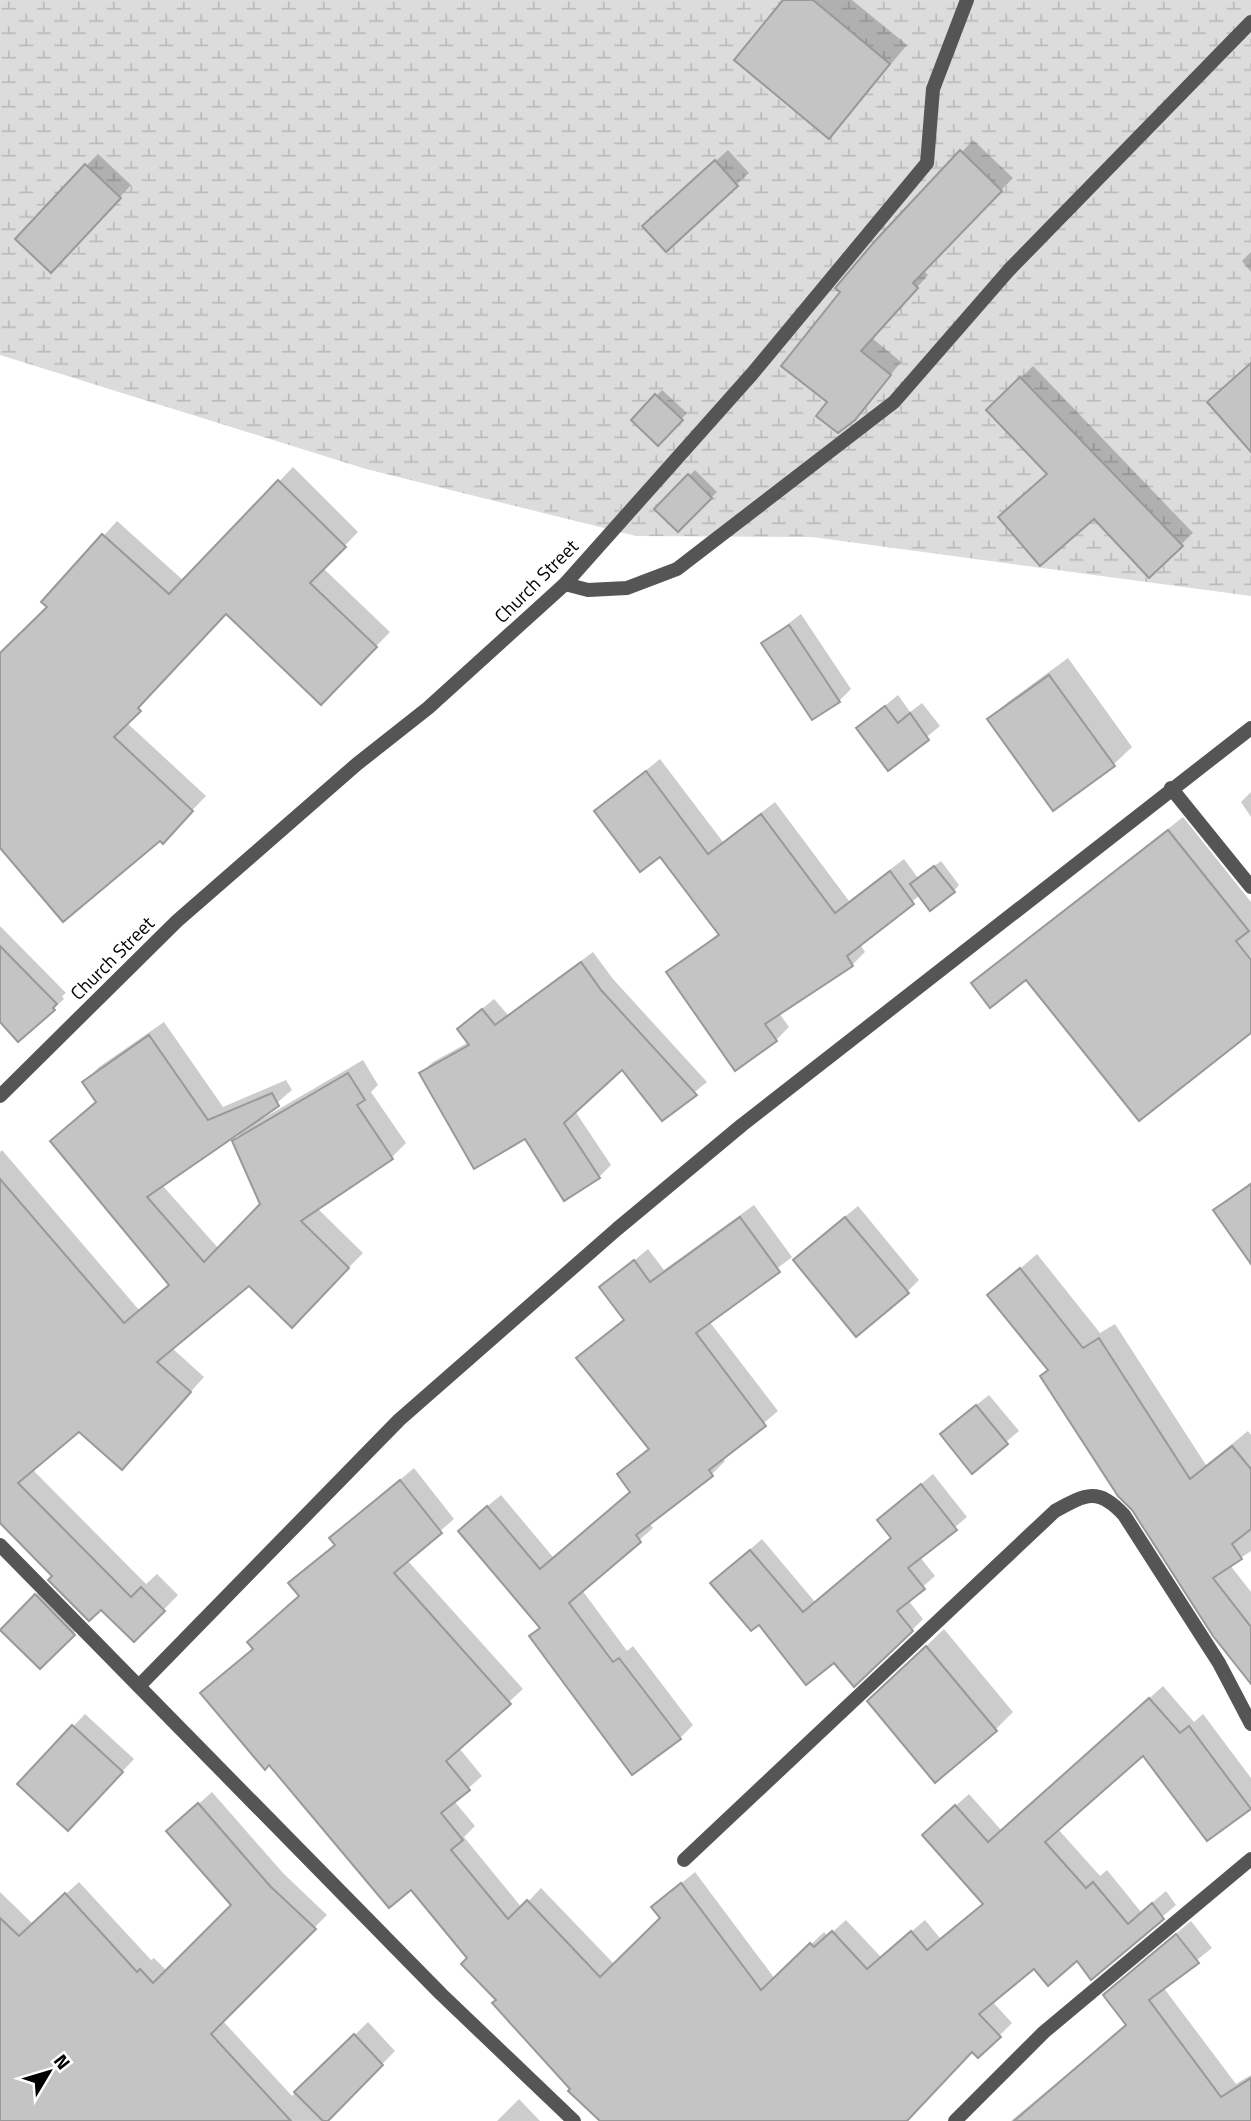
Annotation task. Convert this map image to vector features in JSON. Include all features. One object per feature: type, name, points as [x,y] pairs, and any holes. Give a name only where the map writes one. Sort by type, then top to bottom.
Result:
[{"type":"street","name":"Church Street","points":[[0,1096],[177,921],[357,764],[428,708],[565,583],[751,374],[928,163],[933,89],[967,0]]},
{"type":"street","points":[[565,583],[588,590],[627,588],[677,569],[894,402],[1009,270],[1251,22]]},
{"type":"street","points":[[139,1686],[399,1420],[617,1229],[742,1125],[1251,728]]},
{"type":"street","points":[[1171,788],[1251,887]]},
{"type":"street","points":[[684,1860],[1055,1511],[1093,1494],[1110,1499],[1124,1515],[1219,1663],[1251,1724]]},
{"type":"street","points":[[0,1545],[441,1994],[575,2121]]},
{"type":"street","points":[[955,2121],[1044,2032],[1251,1859]]},
{"type":"green space","points":[[0,0],[1251,0],[1251,596],[812,537],[636,536],[366,469],[0,355]]},
{"type":"building","points":[[783,0],[813,0],[890,64],[829,139],[734,60]]},
{"type":"building","points":[[960,150],[1002,191],[913,283],[918,288],[861,351],[891,375],[855,420],[838,433],[816,416],[827,402],[781,366],[840,292],[835,288]]},
{"type":"building","points":[[715,160],[738,186],[666,252],[642,226]]},
{"type":"building","points":[[85,164],[121,198],[51,273],[15,239]]},
{"type":"building","points":[[1251,363],[1251,452],[1207,402]]},
{"type":"building","points":[[1020,377],[1183,546],[1149,578],[1094,519],[1040,566],[998,517],[1047,474],[986,410]]},
{"type":"building","points":[[655,394],[683,420],[658,446],[631,420]]},
{"type":"building","points":[[688,474],[712,498],[678,532],[654,509]]},
{"type":"building","points":[[278,480],[346,547],[310,583],[377,647],[321,705],[226,614],[138,708],[141,711],[114,737],[193,811],[163,844],[160,841],[63,922],[0,848],[0,653],[47,607],[41,602],[102,534],[169,594]]},
{"type":"building","points":[[789,625],[840,702],[812,720],[761,643]]},
{"type":"building","points":[[1049,675],[1115,766],[1053,811],[987,719]]},
{"type":"building","points":[[885,706],[898,723],[910,713],[929,740],[888,771],[856,728]]},
{"type":"building","points":[[646,771],[708,854],[761,814],[835,913],[890,871],[914,904],[847,956],[853,966],[765,1024],[777,1041],[735,1071],[666,972],[719,935],[660,857],[640,872],[594,811]]},
{"type":"building","points":[[1168,830],[1249,931],[1236,941],[1251,960],[1251,1033],[1139,1121],[1026,980],[990,1008],[971,983]]},
{"type":"building","points":[[934,866],[955,892],[930,911],[910,884]]},
{"type":"building","points":[[0,946],[57,1004],[53,1008],[55,1010],[18,1042],[0,1022]]},
{"type":"building","points":[[581,962],[601,990],[697,1095],[662,1121],[622,1070],[564,1123],[600,1178],[564,1201],[525,1139],[474,1169],[419,1073],[469,1045],[457,1029],[482,1009],[495,1025]]},
{"type":"building","points":[[149,1035],[208,1120],[272,1093],[279,1106],[147,1197],[204,1262],[260,1204],[232,1141],[348,1073],[365,1100],[357,1105],[393,1159],[301,1221],[349,1268],[292,1328],[249,1286],[157,1362],[191,1392],[122,1470],[79,1432],[18,1483],[131,1597],[141,1587],[165,1611],[134,1642],[101,1610],[89,1621],[48,1580],[52,1576],[0,1523],[0,1179],[124,1323],[169,1285],[50,1141],[96,1102],[82,1082]]},
{"type":"building","points":[[1251,1184],[1251,1264],[1213,1210]]},
{"type":"building","points":[[740,1217],[780,1272],[696,1333],[766,1426],[709,1470],[713,1476],[636,1535],[641,1542],[569,1603],[613,1662],[619,1658],[681,1739],[632,1775],[529,1636],[540,1628],[458,1531],[487,1506],[540,1569],[630,1492],[617,1474],[649,1449],[576,1358],[624,1320],[599,1287],[634,1260],[650,1282]]},
{"type":"building","points":[[845,1217],[909,1293],[856,1337],[793,1260]]},
{"type":"building","points":[[1020,1268],[1083,1348],[1099,1338],[1190,1479],[1232,1446],[1251,1469],[1251,1529],[1232,1544],[1242,1559],[1213,1578],[1251,1627],[1251,1684],[1213,1636],[1132,1510],[1118,1496],[1040,1376],[1048,1370],[987,1295]]},
{"type":"building","points":[[976,1405],[1008,1444],[972,1474],[940,1434]]},
{"type":"building","points":[[400,1480],[442,1533],[394,1573],[511,1704],[446,1761],[470,1790],[441,1813],[463,1840],[451,1850],[508,1919],[527,1900],[600,1977],[660,1918],[651,1907],[681,1883],[761,1990],[810,1943],[814,1947],[832,1931],[867,1969],[911,1931],[927,1950],[983,1904],[922,1835],[955,1805],[988,1842],[1149,1698],[1180,1733],[1189,1726],[1251,1809],[1207,1841],[1143,1756],[1045,1842],[1086,1888],[1093,1882],[1128,1924],[1152,1903],[1164,1919],[1091,1980],[1077,1961],[1048,1986],[1034,1969],[979,2014],[1001,2037],[978,2058],[972,2052],[907,2121],[600,2121],[568,2091],[570,2089],[492,2003],[496,2000],[461,1964],[467,1958],[411,1890],[389,1908],[269,1765],[265,1770],[200,1693],[253,1649],[247,1642],[299,1596],[288,1583],[335,1545],[329,1538]]},
{"type":"building","points":[[921,1484],[957,1530],[908,1568],[925,1589],[897,1611],[913,1631],[854,1687],[834,1663],[806,1685],[759,1625],[751,1631],[710,1583],[750,1550],[803,1612],[891,1538],[877,1520]]},
{"type":"building","points":[[35,1594],[75,1635],[40,1669],[0,1630]]},
{"type":"building","points":[[926,1646],[997,1731],[935,1783],[867,1701]]},
{"type":"building","points":[[72,1725],[123,1772],[68,1831],[17,1784]]},
{"type":"building","points":[[198,1803],[270,1886],[316,1929],[211,2034],[291,2121],[0,2121],[0,1918],[19,1936],[65,1893],[137,1972],[140,1969],[153,1983],[231,1905],[166,1831]]},
{"type":"building","points":[[1176,1934],[1199,1963],[1149,2000],[1221,2097],[1251,2078],[1251,2121],[1014,2121],[1126,2025],[1103,1995]]},
{"type":"building","points":[[354,2034],[383,2065],[328,2121],[323,2121],[294,2092]]}]
